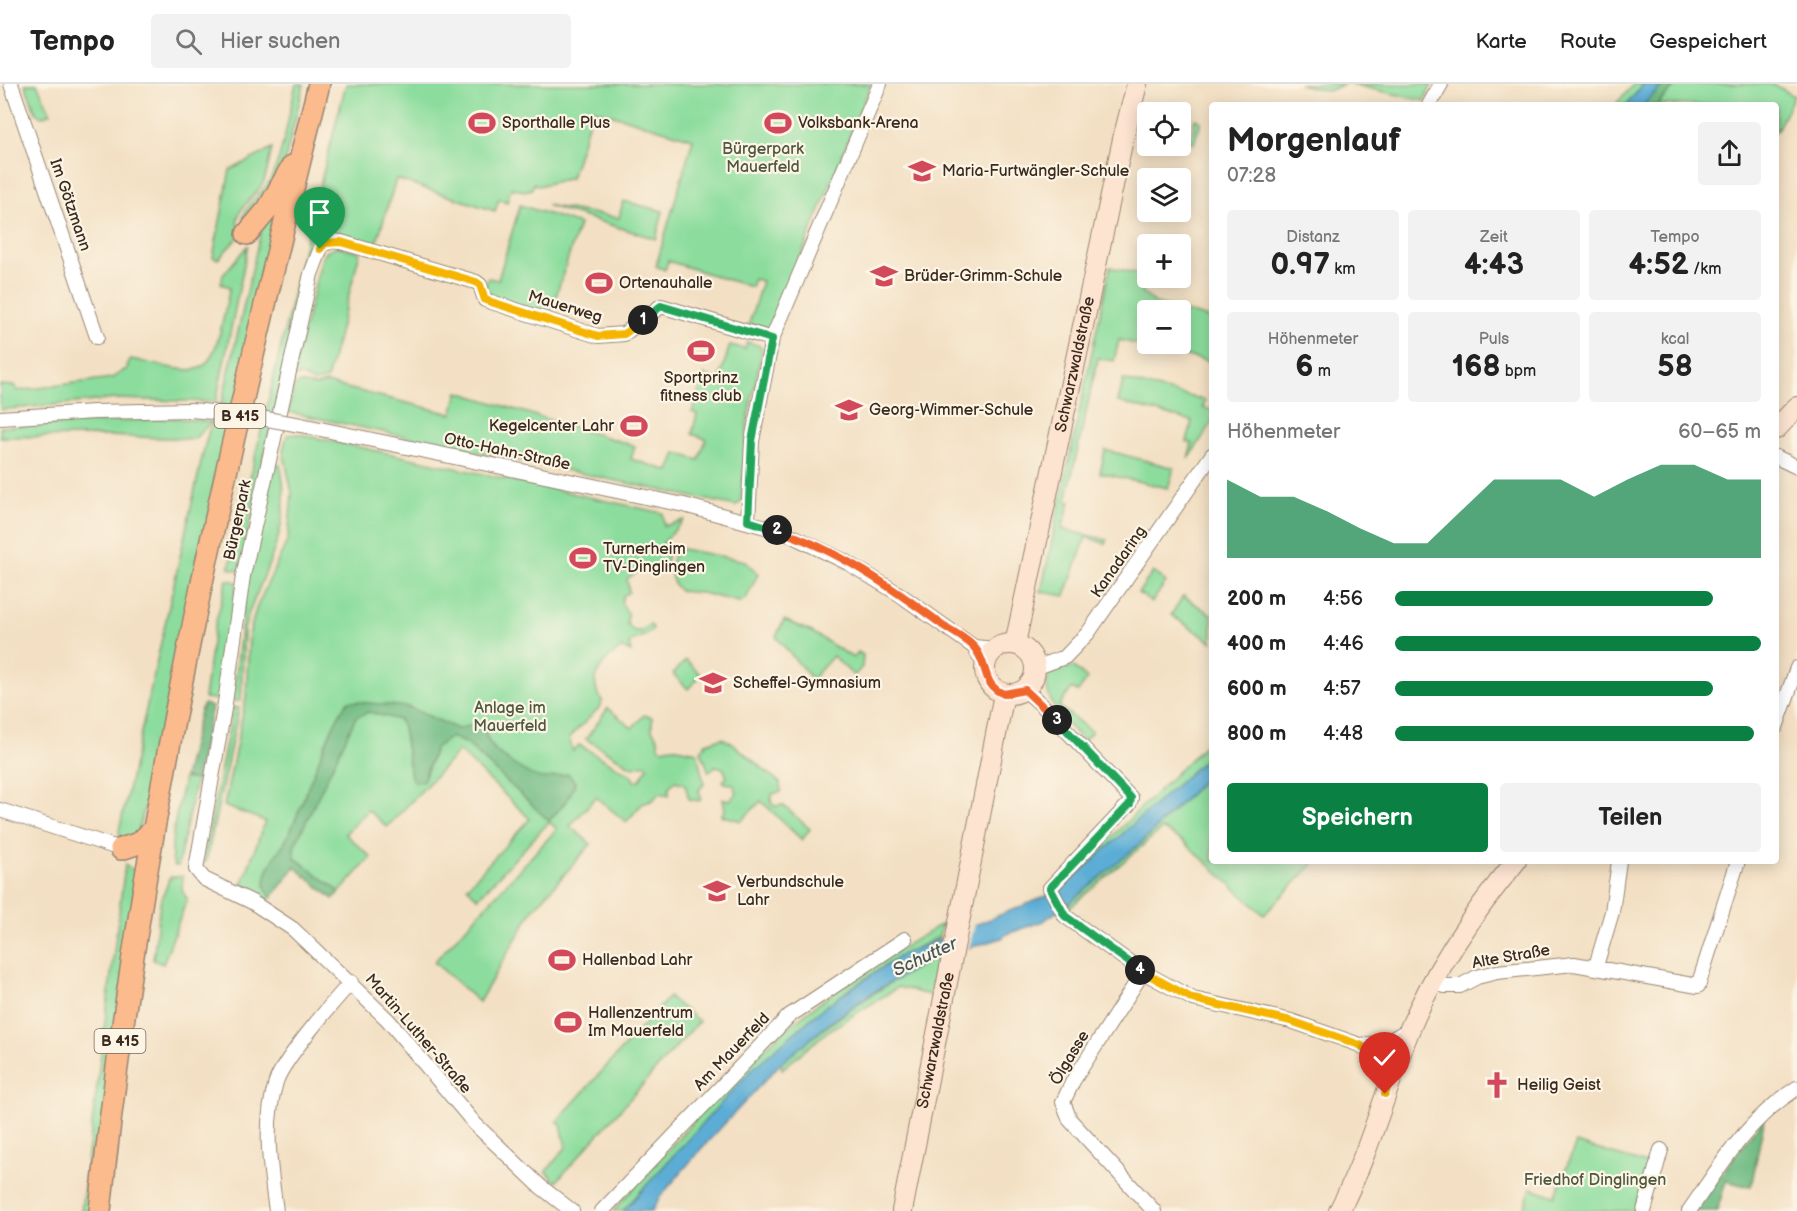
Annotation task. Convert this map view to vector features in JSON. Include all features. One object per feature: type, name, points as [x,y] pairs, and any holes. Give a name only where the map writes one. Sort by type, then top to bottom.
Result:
[{"type":"main road","name":"B 415","points":[[100,1211],[125,999],[152,831],[211,541],[319,84]]},
{"type":"main road","points":[[247,234],[268,209],[303,145]]},
{"type":"main road","points":[[121,849],[139,843],[152,831]]},
{"type":"main road","points":[[121,849],[132,856],[146,873]]},
{"type":"street","name":"Im Götzmann","points":[[11,84],[97,338]]},
{"type":"street","points":[[748,521],[752,441],[772,339],[880,84]]},
{"type":"street","name":"Schwarzwaldstraße","points":[[1015,644],[1123,139],[1137,84]]},
{"type":"street","points":[[1431,102],[1441,84]]},
{"type":"street","name":"Bürgerpark","points":[[198,874],[197,862],[225,703],[243,576],[311,274],[322,246],[332,241],[387,256]]},
{"type":"street","name":"Mauerweg","points":[[387,256],[476,282],[480,285],[485,300],[598,336],[624,334],[661,306],[772,339]]},
{"type":"street","points":[[1779,426],[1797,407]]},
{"type":"street","name":"Otto-Hahn-Straße","points":[[0,418],[94,412],[191,410],[244,415],[301,425],[748,521],[804,540],[848,563],[899,594],[990,657]]},
{"type":"street","points":[[1779,458],[1797,467]]},
{"type":"street","name":"Kanadaring","points":[[1035,669],[1071,653],[1088,633],[1209,459]]},
{"type":"street","points":[[1015,644],[1029,653],[1035,669],[1031,684],[1025,690],[1004,694],[991,687],[985,673],[990,657],[1015,644]]},
{"type":"street","points":[[1779,719],[1797,668]]},
{"type":"street","points":[[1025,690],[1131,798],[1130,804],[1051,890],[1065,916],[1143,972],[1193,999],[1291,1021],[1360,1045],[1380,1059],[1390,1080]]},
{"type":"street","name":"Schwarzwaldstraße","points":[[902,1211],[1004,694]]},
{"type":"street","points":[[0,810],[121,849]]},
{"type":"street","points":[[1339,1211],[1352,1186],[1410,1029],[1457,938],[1514,864]]},
{"type":"street","points":[[1596,966],[1612,912],[1619,864]]},
{"type":"street","name":"Alte Straße","points":[[1434,983],[1460,986],[1477,977],[1555,965],[1596,966],[1698,986],[1737,864]]},
{"type":"street","name":"Martin-Luther-Straße","points":[[198,874],[218,887],[252,902],[293,929],[351,982],[388,1020],[475,1124],[541,1187],[572,1211]]},
{"type":"street","name":"Am Mauerfeld","points":[[602,1211],[789,1016],[905,939]]},
{"type":"street","name":"Ölgasse","points":[[1143,972],[1073,1081],[1063,1102],[1070,1120],[1154,1211]]},
{"type":"street","points":[[276,1211],[268,1136],[276,1081],[304,1039],[351,982]]},
{"type":"street","points":[[1360,1045],[1385,1043],[1410,1029]]},
{"type":"street","points":[[1689,1211],[1743,1133],[1771,1105],[1797,1088]]},
{"type":"street","points":[[1644,1211],[1661,1150]]},
{"type":"green space","points":[[25,84],[37,84],[51,113],[41,117],[36,113]]},
{"type":"green space","points":[[296,84],[304,84],[281,176],[245,228],[243,222],[247,210],[274,172]]},
{"type":"green space","name":"Bürgerpark Mauerfeld","points":[[346,84],[871,84],[771,330],[749,324],[762,281],[754,279],[751,287],[668,261],[665,270],[656,266],[693,139],[593,109],[571,178],[538,186],[534,183],[532,189],[524,191],[511,188],[507,202],[499,199],[495,211],[396,179],[376,245],[326,232],[316,237],[263,459],[240,571],[229,568],[307,235]]},
{"type":"green space","points":[[1299,84],[1345,84],[1328,91]]},
{"type":"green space","points":[[1350,84],[1432,84],[1424,101]]},
{"type":"green space","points":[[1634,84],[1644,84],[1629,102],[1618,102]]},
{"type":"green space","points":[[1664,84],[1677,84],[1660,102],[1646,102]]},
{"type":"green space","points":[[1677,84],[1774,84],[1794,96],[1779,126],[1779,102],[1660,102]]},
{"type":"green space","points":[[1195,119],[1201,122],[1194,143],[1191,142]]},
{"type":"green space","points":[[272,149],[264,181],[240,212],[238,226],[242,233],[218,259],[213,257],[230,170]]},
{"type":"green space","points":[[283,198],[142,817],[137,834],[127,839],[120,837],[119,831],[204,449],[209,430],[222,402],[261,230]]},
{"type":"green space","points":[[623,201],[663,211],[656,239],[546,205],[619,218]]},
{"type":"green space","points":[[520,205],[579,224],[550,315],[487,296],[484,291],[488,278],[498,280]]},
{"type":"green space","points":[[248,245],[216,402],[116,399],[0,410],[0,385],[15,386],[17,391],[112,378],[128,368],[127,365],[131,359],[176,369],[200,368],[212,355],[220,332],[230,287],[221,284],[223,275]]},
{"type":"green space","points":[[336,246],[360,252],[327,379],[314,382],[302,376],[292,376],[322,258],[327,251]]},
{"type":"green space","points":[[1110,267],[1137,273],[1137,288],[1142,288],[1142,291],[1151,300],[1137,300],[1137,344],[1119,340],[1114,361],[1098,358],[1066,501],[1070,502],[1062,529],[1107,540],[1106,544],[1086,537],[1065,596],[1041,592]]},
{"type":"green space","points":[[1191,313],[1209,318],[1209,361],[1178,354],[1191,354]]},
{"type":"green space","points":[[747,342],[760,346],[762,351],[748,417],[741,502],[736,506],[288,412],[294,386],[300,383],[316,386],[326,383],[452,414],[458,392],[635,446],[631,459],[669,471],[676,453],[699,460],[706,439],[692,434],[697,414],[692,412],[704,375],[719,380],[730,345],[745,349]]},
{"type":"green space","points":[[1123,380],[1205,400],[1203,408],[1209,409],[1209,428],[1188,459],[1192,443],[1187,442],[1192,421],[1118,402]]},
{"type":"green space","points":[[177,418],[211,422],[194,439],[104,436],[0,437],[0,427]]},
{"type":"green space","name":"Anlage im Mauerfeld","points":[[299,434],[663,513],[664,526],[684,520],[662,544],[669,546],[664,572],[639,571],[627,579],[629,592],[623,596],[621,603],[628,613],[627,624],[634,631],[641,631],[650,624],[653,628],[648,634],[629,644],[631,652],[622,648],[603,664],[595,684],[602,700],[601,706],[569,738],[573,751],[579,745],[631,775],[634,781],[639,781],[648,767],[645,764],[632,767],[586,739],[608,708],[632,728],[644,715],[652,717],[652,730],[658,738],[658,746],[662,749],[672,747],[697,752],[704,784],[699,790],[701,799],[699,801],[689,799],[685,784],[675,781],[669,787],[669,795],[659,793],[653,800],[642,804],[626,822],[596,797],[570,826],[591,844],[532,911],[479,1002],[434,962],[557,829],[549,822],[478,898],[467,887],[530,819],[459,751],[387,827],[368,810],[345,834],[371,857],[340,892],[295,858],[295,867],[269,900],[242,885],[265,821],[224,806],[246,698],[249,635],[256,609],[288,539],[292,493],[283,450],[287,435]],"holes":[[[403,727],[450,737],[435,748],[425,777],[411,777]]]},
{"type":"green space","points":[[1105,450],[1174,468],[1168,488],[1100,473]]},
{"type":"green space","points":[[274,463],[280,465],[283,486],[284,506],[281,524],[271,560],[248,615],[244,630],[241,701],[233,701],[245,593]]},
{"type":"green space","points":[[677,548],[745,561],[758,574],[746,599],[739,602],[702,593],[680,591],[671,576]]},
{"type":"green space","points":[[1153,572],[1166,582],[1152,602],[1138,593]]},
{"type":"green space","points":[[227,580],[237,582],[222,700],[204,698],[214,629]]},
{"type":"green space","points":[[1183,596],[1209,613],[1209,640],[1171,615]]},
{"type":"green space","points":[[784,620],[812,632],[853,658],[858,652],[863,655],[862,667],[854,676],[833,656],[812,679],[776,637]]},
{"type":"green space","points":[[686,660],[701,675],[688,689],[673,674]]},
{"type":"green space","points":[[1074,667],[1087,679],[1078,692],[1072,688],[1059,706],[1092,732],[1083,741],[1057,711],[1048,693],[1049,675],[1058,669]]},
{"type":"green space","points":[[349,701],[408,707],[458,729],[477,723],[484,729],[489,742],[499,753],[530,774],[544,778],[568,774],[575,782],[571,793],[549,821],[467,744],[451,737],[435,748],[423,781],[415,782],[411,777],[403,727],[399,720],[369,712],[356,717],[294,847],[295,858],[340,892],[333,899],[295,867],[272,897],[265,886],[269,868],[290,832],[326,742],[342,709]]},
{"type":"green space","points":[[204,704],[212,707],[196,780],[184,778],[200,711]]},
{"type":"green space","points":[[233,707],[239,708],[206,862],[203,861]]},
{"type":"green space","points":[[722,738],[732,743],[780,783],[781,792],[772,794],[771,803],[774,806],[783,805],[810,829],[802,840],[761,801],[741,821],[721,815],[725,810],[723,799],[730,800],[737,793],[733,784],[723,781],[727,777],[723,768],[716,766],[709,772],[701,751],[706,743]]},
{"type":"green space","points":[[1209,741],[1209,756],[1058,892],[1056,886],[1081,859],[1086,862]]},
{"type":"green space","points":[[1209,775],[1209,864],[1313,864],[1264,915],[1183,841],[1162,829],[1069,908],[1067,904],[1142,842]]},
{"type":"green space","points":[[184,778],[196,780],[178,866],[175,866],[172,860],[173,838]]},
{"type":"green space","points":[[125,865],[137,872],[92,1211],[81,1211]]},
{"type":"green space","points":[[183,876],[182,890],[187,899],[163,964],[153,960],[160,904],[170,877]]},
{"type":"green space","points":[[942,924],[939,937],[891,962],[846,991],[767,1057],[623,1211],[613,1211],[721,1092],[790,1026],[845,984]]},
{"type":"green space","points":[[932,959],[936,959],[930,995],[898,987],[828,1031],[782,1069],[781,1063],[835,1020],[892,982]]},
{"type":"green space","points":[[669,997],[699,1021],[556,1182],[546,1172],[566,1147],[561,1125],[557,1121]]},
{"type":"green space","points":[[1765,1116],[1751,1187],[1726,1181],[1717,1211],[1693,1211]]},
{"type":"green space","name":"Friedhof Dinglingen","points":[[1576,1143],[1650,1165],[1634,1211],[1523,1211],[1531,1188],[1555,1196]]},
{"type":"water","points":[[1644,84],[1664,84],[1646,102],[1629,102]]},
{"type":"water","name":"Schutter","points":[[1209,756],[1209,775],[1142,842],[1071,902],[1043,921],[1002,938],[932,959],[872,993],[831,1022],[781,1063],[700,1150],[660,1197],[652,1211],[623,1211],[752,1069],[827,1005],[903,954],[1059,891]]},
{"type":"pier","points":[[975,924],[968,952],[937,961],[943,933]]},
{"type":"place","name":"Sporthalle Plus","points":[[482,123]]},
{"type":"place","name":"Volksbank-Arena","points":[[778,123]]},
{"type":"place","name":"Maria-Furtwängler-Schule","points":[[922,171]]},
{"type":"place","name":"Brüder-Grimm-Schule","points":[[884,276]]},
{"type":"place","name":"Ortenauhalle","points":[[599,283]]},
{"type":"place","name":"Sportprinz fitness club","points":[[701,351]]},
{"type":"place","name":"Georg-Wimmer-Schule","points":[[849,410]]},
{"type":"place","name":"Kegelcenter Lahr","points":[[634,426]]},
{"type":"place","name":"Turnerheim TV-Dinglingen","points":[[583,558]]},
{"type":"place","name":"Scheffel-Gymnasium","points":[[713,683]]},
{"type":"place","name":"Verbundschule Lahr","points":[[717,891]]},
{"type":"place","name":"Hallenbad Lahr","points":[[562,960]]},
{"type":"place","name":"Hallenzentrum Im Mauerfeld","points":[[568,1022]]},
{"type":"place","name":"Heilig Geist","points":[[1497,1085]]},
{"type":"route","points":[[320,249],[325,243],[341,242],[476,282],[480,285],[485,300],[598,336],[624,334],[661,306],[772,339],[752,441],[748,521],[804,540],[848,563],[899,594],[974,647],[985,665],[985,673],[991,687],[997,692],[1011,695],[1025,690],[1131,798],[1130,804],[1050,888],[1065,916],[1143,972],[1193,999],[1291,1021],[1340,1040],[1360,1045],[1380,1059],[1390,1080],[1385,1094]]}]
